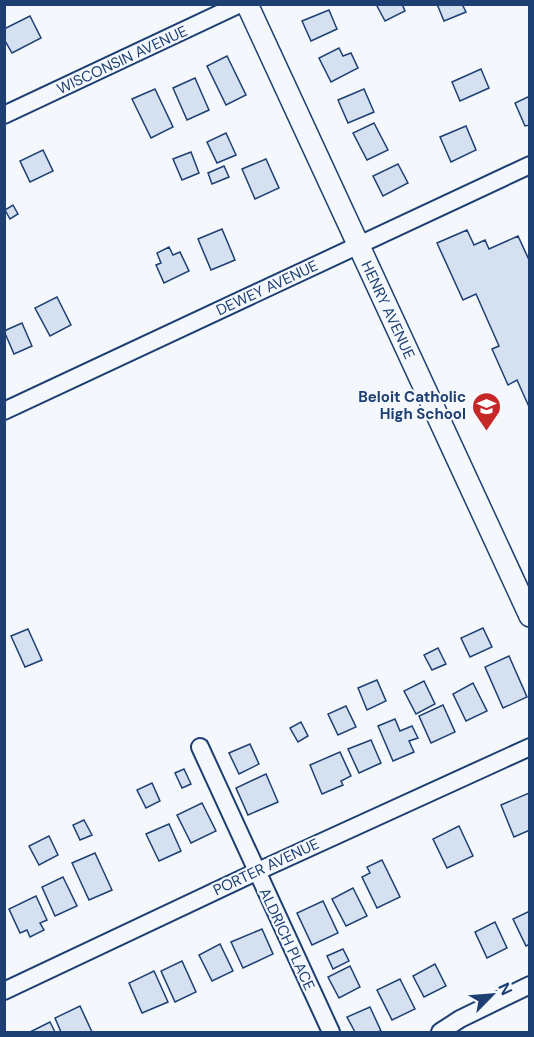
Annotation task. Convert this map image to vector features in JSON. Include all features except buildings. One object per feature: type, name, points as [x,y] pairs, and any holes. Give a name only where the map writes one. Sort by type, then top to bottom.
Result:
[{"type":"street","name":"WISCONSIN AVENUE","points":[[4,115],[240,4]]},
{"type":"street","name":"HENRY AVENUE","points":[[247,4],[530,616]]},
{"type":"street","name":"DEWEY AVENUE","points":[[4,411],[530,165]]},
{"type":"street","name":"ALDRICH PLACE","points":[[200,747],[331,1032]]},
{"type":"street","name":"PORTER AVENUE","points":[[4,991],[256,872],[530,747]]},
{"type":"street","points":[[440,1032],[460,1019],[530,985]]},
{"type":"place","name":"Beloit Catholic High School","points":[[487,432]]}]
